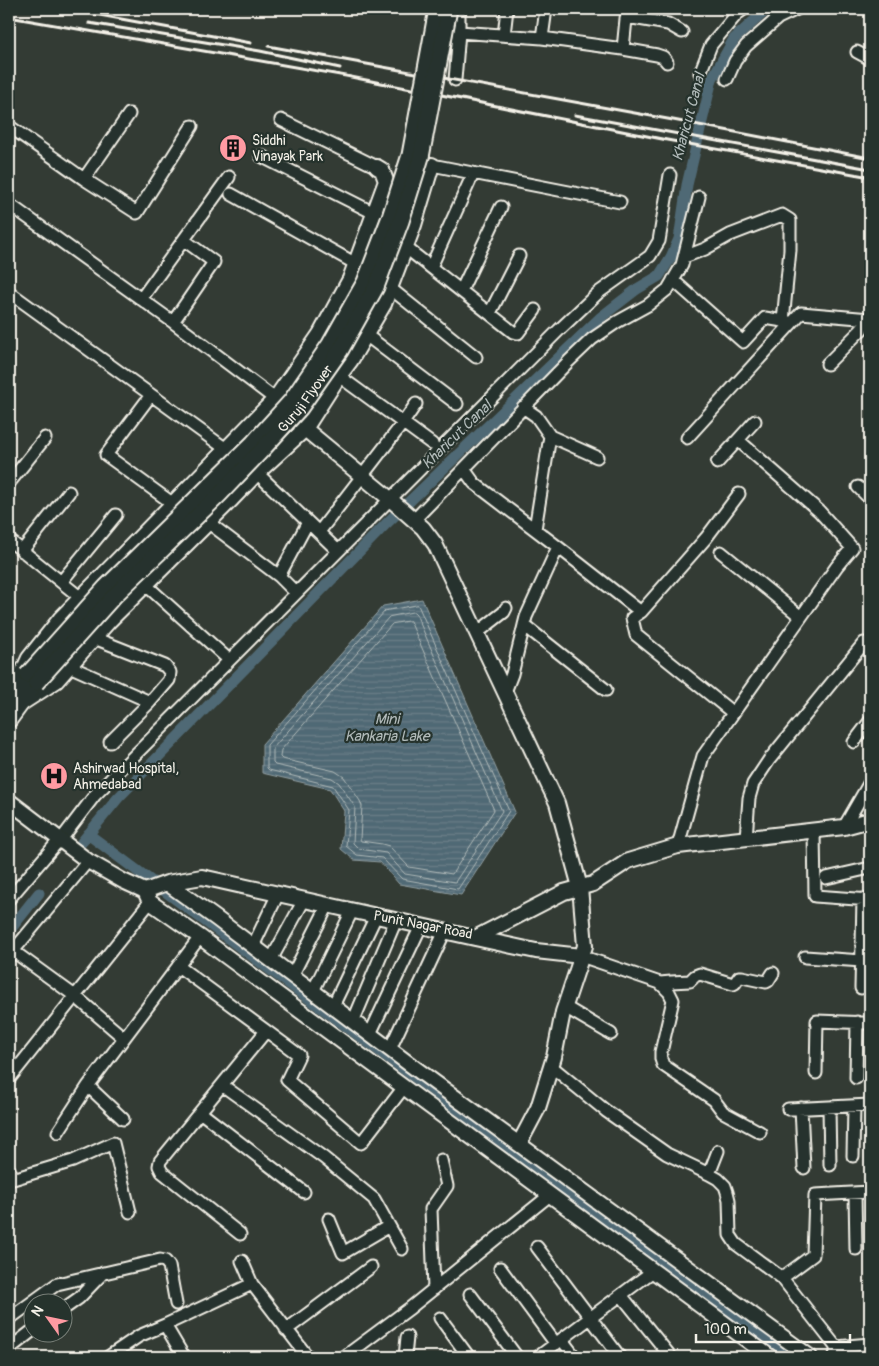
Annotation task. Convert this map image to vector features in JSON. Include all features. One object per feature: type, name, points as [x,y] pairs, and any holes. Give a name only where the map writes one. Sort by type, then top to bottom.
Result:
[{"type":"main road","name":"Guruji Flyover","points":[[9,720],[13,701],[106,587],[253,443],[291,401],[330,344],[365,282],[399,190],[410,154],[436,9]]},
{"type":"main road","name":"Guruji Flyover","points":[[31,679],[261,451],[300,408],[340,351],[376,287],[407,203],[421,157],[448,9]]},
{"type":"street","points":[[454,80],[459,32],[459,9]]},
{"type":"street","points":[[504,35],[507,9]]},
{"type":"street","points":[[542,38],[546,9]]},
{"type":"street","points":[[700,73],[712,45],[737,14],[744,9]]},
{"type":"street","points":[[727,79],[735,61],[746,46],[776,14],[796,9]]},
{"type":"street","points":[[623,49],[627,13],[668,24],[682,32]]},
{"type":"street","points":[[459,32],[542,38],[623,49],[663,57],[668,62]]},
{"type":"street","points":[[857,52],[870,59]]},
{"type":"street","points":[[84,179],[129,114]]},
{"type":"street","points":[[13,701],[29,658],[60,619],[274,399],[320,334],[350,279],[386,181],[382,170],[281,120]]},
{"type":"street","points":[[9,126],[84,179],[137,213],[192,126]]},
{"type":"street","points":[[261,156],[374,213]]},
{"type":"street","points":[[13,701],[56,681],[94,638],[146,585],[257,473],[305,429],[351,360],[384,304],[414,225],[432,166],[620,202]]},
{"type":"street","points":[[431,267],[473,174]]},
{"type":"street","points":[[9,899],[60,841],[95,795],[229,660],[338,551],[392,501],[559,330],[598,294],[650,256],[659,241],[670,176]]},
{"type":"street","points":[[141,299],[230,177]]},
{"type":"street","points":[[231,194],[356,264]]},
{"type":"street","points":[[412,519],[592,339],[617,322],[648,305],[668,289],[682,266],[699,197]]},
{"type":"street","points":[[9,204],[173,322],[274,399],[305,429],[423,528],[435,544],[557,803],[580,887],[585,946],[565,1007],[554,1057],[538,1108],[520,1144]]},
{"type":"street","points":[[461,291],[501,207]]},
{"type":"street","points":[[684,257],[730,235],[782,215],[790,220],[787,322]]},
{"type":"street","points":[[173,322],[214,262],[184,240]]},
{"type":"street","points":[[405,247],[513,332],[518,333],[535,310]]},
{"type":"street","points":[[490,313],[519,256]]},
{"type":"street","points":[[674,280],[743,342],[765,318],[787,322]]},
{"type":"street","points":[[390,288],[476,357]]},
{"type":"street","points":[[9,292],[226,449]]},
{"type":"street","points":[[687,438],[787,322],[801,313],[868,319],[862,329],[827,364]]},
{"type":"street","points":[[366,335],[457,404]]},
{"type":"street","points":[[339,376],[432,444]]},
{"type":"street","points":[[151,395],[106,455],[172,503]]},
{"type":"street","points":[[318,532],[362,477],[416,404]]},
{"type":"street","points":[[523,407],[536,416],[550,436],[597,458]]},
{"type":"street","points":[[717,463],[755,421]]},
{"type":"street","points":[[535,529],[550,436]]},
{"type":"street","points":[[9,483],[45,438]]},
{"type":"street","points":[[678,846],[703,756],[837,566],[852,548],[819,511],[738,440]]},
{"type":"street","points":[[464,469],[474,483],[641,612]]},
{"type":"street","points":[[257,473],[338,551]]},
{"type":"street","points":[[858,487],[870,499]]},
{"type":"street","points":[[22,551],[69,492]]},
{"type":"street","points":[[733,713],[636,635],[632,618],[641,612],[706,538],[739,494]]},
{"type":"street","points":[[61,582],[116,515]]},
{"type":"street","points":[[279,576],[308,522]]},
{"type":"street","points":[[209,523],[279,576],[296,593]]},
{"type":"street","points":[[9,540],[80,598]]},
{"type":"street","points":[[505,692],[512,674],[526,617],[558,547]]},
{"type":"street","points":[[720,552],[801,617]]},
{"type":"street","points":[[146,585],[229,660]]},
{"type":"street","points":[[477,633],[504,612],[506,608]]},
{"type":"street","points":[[524,625],[606,690]]},
{"type":"street","points":[[94,638],[165,666],[170,672],[168,680],[150,702],[110,742]]},
{"type":"street","points":[[746,838],[749,798],[753,784],[769,760],[864,643],[870,648]]},
{"type":"street","points":[[69,666],[150,702]]},
{"type":"street","points":[[854,742],[870,721]]},
{"type":"street","points":[[844,827],[870,782]]},
{"type":"street","points":[[9,800],[88,861],[147,895],[200,937],[653,1271],[765,1356]]},
{"type":"street","name":"Punit Nagar Road","points":[[147,895],[167,883],[202,877],[475,938],[564,892],[593,884],[628,860],[678,846],[844,827],[870,820]]},
{"type":"street","points":[[814,831],[815,896],[867,900],[865,968],[861,988]]},
{"type":"street","points":[[88,861],[11,954],[75,996],[124,1038]]},
{"type":"street","points":[[826,878],[870,868]]},
{"type":"street","points":[[167,883],[353,1022],[810,1357]]},
{"type":"street","points":[[253,946],[278,894]]},
{"type":"street","points":[[9,1079],[75,996],[147,895]]},
{"type":"street","points":[[271,960],[304,900]]},
{"type":"street","points":[[292,976],[328,905]]},
{"type":"street","points":[[312,991],[352,911]]},
{"type":"street","points":[[333,1006],[376,916]]},
{"type":"street","points":[[353,1022],[396,920]]},
{"type":"street","points":[[370,1034],[421,926]]},
{"type":"street","points":[[390,1049],[445,931]]},
{"type":"street","points":[[58,1132],[88,1086],[200,937]]},
{"type":"street","points":[[475,938],[536,951],[581,956],[660,983],[690,981],[700,974],[733,984],[739,977],[766,982],[772,973]]},
{"type":"street","points":[[806,957],[865,968]]},
{"type":"street","points":[[178,966],[299,1055],[287,1080],[361,1143],[404,1087]]},
{"type":"street","points":[[660,983],[669,992],[673,1000],[661,1052],[663,1065],[714,1100],[723,1112],[760,1132]]},
{"type":"street","points":[[565,1007],[611,1034]]},
{"type":"street","points":[[816,1073],[816,1021],[870,1023]]},
{"type":"street","points":[[856,1078],[857,1022]]},
{"type":"street","points":[[240,1234],[162,1172],[159,1166],[160,1161],[266,1031]]},
{"type":"street","points":[[551,1066],[606,1111],[667,1154],[709,1174],[725,1186],[729,1200],[730,1234],[736,1244],[782,1278],[835,1352],[870,1344]]},
{"type":"street","points":[[222,1085],[324,1158],[374,1199],[402,1249]]},
{"type":"street","points":[[88,1086],[123,1119]]},
{"type":"street","points":[[788,1109],[870,1105]]},
{"type":"street","points":[[852,1156],[854,1106]]},
{"type":"street","points":[[829,1107],[830,1165]]},
{"type":"street","points":[[801,1108],[804,1168]]},
{"type":"street","points":[[200,1112],[304,1192]]},
{"type":"street","points":[[10,1177],[73,1161],[113,1142],[130,1212]]},
{"type":"street","points":[[709,1174],[718,1151]]},
{"type":"street","points":[[434,1289],[431,1209],[447,1186],[441,1160]]},
{"type":"street","points":[[782,1278],[813,1255],[815,1195],[870,1192]]},
{"type":"street","points":[[855,1193],[856,1249]]},
{"type":"street","points":[[344,1357],[434,1289],[550,1195]]},
{"type":"street","points":[[329,1219],[343,1253],[389,1226]]},
{"type":"street","points":[[537,1247],[620,1357]]},
{"type":"street","points":[[538,1357],[653,1271],[666,1252]]},
{"type":"street","points":[[9,1319],[57,1284],[160,1260],[169,1266],[176,1304]]},
{"type":"street","points":[[242,1261],[252,1284],[308,1357]]},
{"type":"street","points":[[286,1330],[371,1267]]},
{"type":"street","points":[[500,1268],[559,1342],[575,1357]]},
{"type":"street","points":[[72,1303],[103,1273]]},
{"type":"street","points":[[108,1357],[139,1336],[252,1284]]},
{"type":"street","points":[[470,1294],[517,1357]]},
{"type":"street","points":[[621,1294],[671,1357]]},
{"type":"street","points":[[440,1318],[469,1357]]},
{"type":"street","points":[[164,1325],[184,1357]]},
{"type":"street","points":[[405,1357],[407,1337]]},
{"type":"street","points":[[9,1349],[22,1339]]},
{"type":"water","name":"Mini Kankaria Lake","points":[[422,599],[515,812],[461,895],[399,884],[380,862],[354,860],[341,849],[344,811],[330,789],[262,773],[262,744],[383,606]]},
{"type":"waterway","name":"Kharicut Canal","points":[[82,842],[118,798],[386,524],[601,317],[637,289],[659,276],[671,257],[679,239],[687,185],[712,79],[734,39],[767,9]]},
{"type":"waterway","points":[[88,834],[791,1357]]},
{"type":"waterway","name":"Kharicut Canal","points":[[9,931],[39,893]]},
{"type":"railway","points":[[67,9],[251,43]]},
{"type":"railway","points":[[9,17],[346,76],[667,140],[870,177]]},
{"type":"railway","points":[[89,23],[260,51],[340,68]]},
{"type":"railway","points":[[268,46],[870,158]]},
{"type":"railway","points":[[575,115],[870,169]]},
{"type":"place","name":"Siddhi Vinayak Park","points":[[233,148]]},
{"type":"place","name":"Ashirwad Hospital, Ahmedabad","points":[[54,776]]}]
